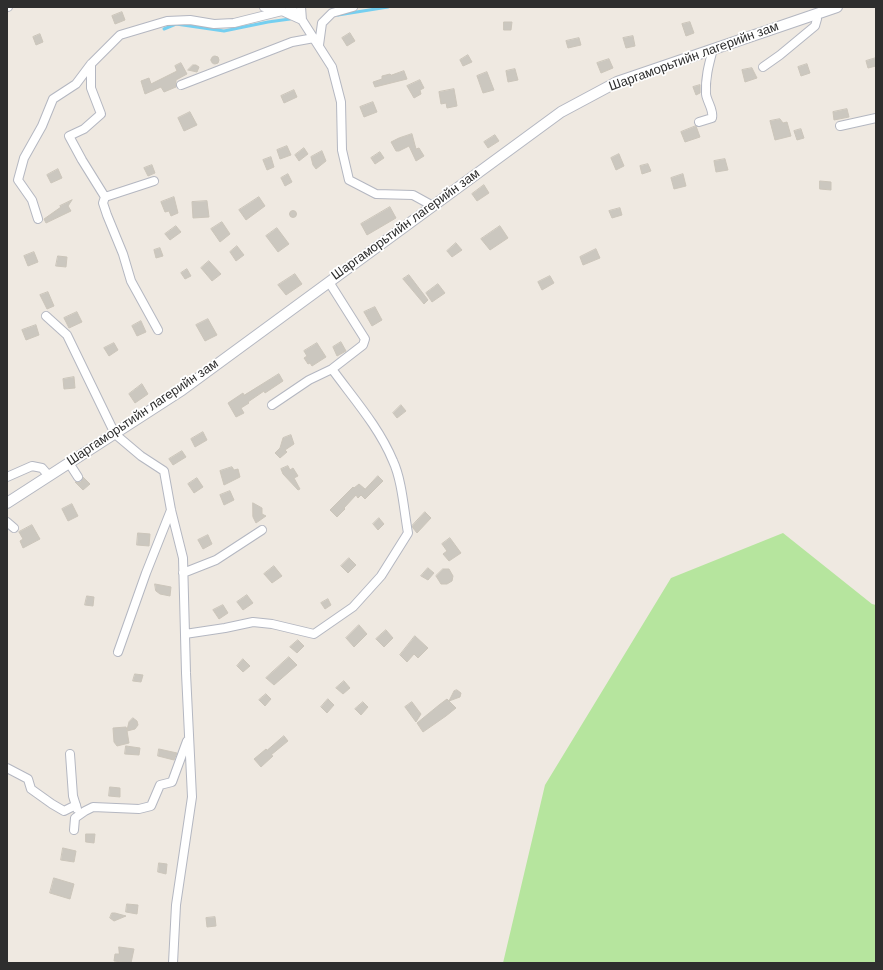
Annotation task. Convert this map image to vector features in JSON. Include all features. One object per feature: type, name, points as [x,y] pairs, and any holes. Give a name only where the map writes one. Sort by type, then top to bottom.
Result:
[{"type":"street","points":[[264,7],[286,9],[302,20],[332,67],[341,102],[342,150],[349,180],[376,194],[413,196],[433,206]]},
{"type":"street","points":[[301,7],[302,20]]},
{"type":"street","points":[[316,42],[322,23],[332,13],[353,7]]},
{"type":"street","name":"Шаргаморьтийн лагерийн зам","points":[[7,503],[182,390],[561,112],[617,82],[837,7]]},
{"type":"street","points":[[38,220],[32,200],[18,180],[24,158],[42,126],[53,99],[76,84],[91,64],[120,35],[167,21],[190,20],[214,24],[234,23],[286,9]]},
{"type":"street","points":[[764,67],[815,26],[818,19],[816,14]]},
{"type":"street","points":[[181,85],[292,42],[316,42]]},
{"type":"street","points":[[699,122],[712,118],[713,115],[706,96],[706,79],[713,49]]},
{"type":"street","points":[[91,64],[91,88],[101,114],[84,129],[69,136],[105,197]]},
{"type":"street","points":[[840,126],[876,118]]},
{"type":"street","points":[[105,197],[154,181]]},
{"type":"street","points":[[105,197],[103,203],[123,254],[131,281],[158,330]]},
{"type":"street","points":[[272,405],[309,380],[332,369],[363,345],[365,339],[329,282]]},
{"type":"street","points":[[46,316],[66,335],[115,434],[141,456],[164,470],[171,510],[183,558],[192,797],[176,905],[173,963]]},
{"type":"street","points":[[185,634],[253,622],[272,624],[314,634],[353,607],[381,576],[408,533],[400,481],[394,461],[376,430],[332,369]]},
{"type":"street","points":[[69,463],[78,477]]},
{"type":"street","points":[[7,477],[32,466],[42,468],[49,476]]},
{"type":"street","points":[[118,652],[146,573],[171,510]]},
{"type":"street","points":[[7,522],[14,528]]},
{"type":"street","points":[[183,573],[216,560],[262,530]]},
{"type":"street","points":[[74,830],[75,818],[94,807],[139,810],[151,806],[160,785],[172,782],[189,736]]},
{"type":"street","points":[[70,754],[73,796],[79,816]]},
{"type":"street","points":[[7,768],[28,779],[32,789],[64,811],[76,805]]},
{"type":"green space","points":[[783,533],[872,604],[876,605],[876,963],[503,963],[545,785],[671,578]]},
{"type":"building","points":[[122,12],[125,20],[115,24],[112,16]]},
{"type":"building","points":[[504,22],[512,22],[511,30],[504,30]]},
{"type":"building","points":[[690,22],[694,33],[686,36],[682,24]]},
{"type":"building","points":[[350,33],[355,41],[347,46],[342,38]]},
{"type":"building","points":[[40,34],[43,42],[36,45],[33,37]]},
{"type":"building","points":[[633,36],[635,46],[626,48],[623,38]]},
{"type":"building","points":[[579,38],[581,45],[568,48],[566,41]]},
{"type":"building","points":[[468,55],[472,62],[463,66],[460,60]]},
{"type":"building","points":[[213,56],[217,56],[219,60],[217,64],[213,64],[211,62],[211,58]]},
{"type":"building","points":[[876,58],[876,66],[868,68],[866,61]]},
{"type":"building","points":[[609,59],[613,68],[601,73],[597,63]]},
{"type":"building","points":[[181,63],[187,74],[176,80],[176,87],[164,92],[161,87],[145,94],[141,81],[149,78],[151,84],[177,71],[175,66]]},
{"type":"building","points":[[807,64],[810,73],[801,76],[798,67]]},
{"type":"building","points":[[193,65],[199,67],[197,72],[188,70]]},
{"type":"building","points":[[752,68],[757,78],[745,82],[742,70]]},
{"type":"building","points":[[515,69],[518,80],[508,82],[506,71]]},
{"type":"building","points":[[404,71],[407,79],[375,87],[373,82],[382,79],[382,76]]},
{"type":"building","points":[[487,72],[494,90],[483,93],[477,76]]},
{"type":"building","points":[[420,80],[424,88],[420,90],[421,94],[414,98],[407,86]]},
{"type":"building","points":[[700,85],[700,93],[696,95],[693,87]]},
{"type":"building","points":[[454,89],[457,106],[447,108],[446,103],[441,104],[439,92]]},
{"type":"building","points":[[294,90],[297,97],[284,103],[281,96]]},
{"type":"building","points":[[373,102],[377,112],[364,117],[360,107]]},
{"type":"building","points":[[847,109],[849,117],[834,120],[833,112]]},
{"type":"building","points":[[190,112],[197,125],[184,131],[178,118]]},
{"type":"building","points":[[780,119],[783,123],[787,122],[791,136],[775,140],[770,121]]},
{"type":"building","points":[[696,126],[700,137],[685,142],[681,132]]},
{"type":"building","points":[[801,129],[804,138],[797,140],[794,131]]},
{"type":"building","points":[[412,134],[416,149],[419,148],[424,156],[416,161],[409,146],[396,151],[391,142]]},
{"type":"building","points":[[495,135],[499,141],[488,148],[484,142]]},
{"type":"building","points":[[287,146],[291,155],[280,159],[277,150]]},
{"type":"building","points":[[304,148],[308,154],[299,161],[295,155]]},
{"type":"building","points":[[322,151],[326,161],[316,169],[313,165],[311,157]]},
{"type":"building","points":[[380,152],[384,158],[375,164],[371,158]]},
{"type":"building","points":[[619,154],[624,166],[616,170],[611,158]]},
{"type":"building","points":[[271,157],[274,167],[267,170],[263,160]]},
{"type":"building","points":[[725,159],[728,170],[716,172],[714,161]]},
{"type":"building","points":[[648,164],[651,171],[642,174],[640,166]]},
{"type":"building","points":[[152,165],[155,173],[148,176],[144,168]]},
{"type":"building","points":[[58,169],[62,178],[51,183],[47,175]]},
{"type":"building","points":[[288,174],[292,182],[285,186],[281,178]]},
{"type":"building","points":[[683,174],[686,186],[674,189],[671,178]]},
{"type":"building","points":[[820,181],[831,182],[831,190],[820,189]]},
{"type":"building","points":[[484,185],[489,193],[477,201],[472,194]]},
{"type":"building","points":[[174,197],[178,213],[171,216],[169,211],[165,212],[161,202]]},
{"type":"building","points":[[259,197],[265,206],[246,220],[239,210]]},
{"type":"building","points":[[72,200],[68,206],[71,211],[46,223],[44,219],[61,207],[60,206]]},
{"type":"building","points":[[207,201],[209,217],[193,218],[192,202]]},
{"type":"building","points":[[390,207],[396,218],[367,235],[361,224]]},
{"type":"building","points":[[620,208],[622,215],[612,218],[609,211]]},
{"type":"building","points":[[293,210],[296,211],[296,217],[293,218],[290,217],[289,214],[290,211]]},
{"type":"building","points":[[222,222],[230,234],[220,242],[211,229]]},
{"type":"building","points":[[176,226],[181,232],[170,240],[165,234]]},
{"type":"building","points":[[500,226],[508,238],[490,250],[481,239]]},
{"type":"building","points":[[277,228],[289,244],[278,252],[266,236]]},
{"type":"building","points":[[456,243],[462,250],[452,257],[447,251]]},
{"type":"building","points":[[237,246],[244,255],[236,261],[230,252]]},
{"type":"building","points":[[160,248],[163,256],[156,258],[154,250]]},
{"type":"building","points":[[596,249],[600,258],[583,265],[580,257]]},
{"type":"building","points":[[34,252],[38,262],[28,266],[24,256]]},
{"type":"building","points":[[58,256],[67,257],[66,267],[56,266]]},
{"type":"building","points":[[209,261],[221,274],[212,281],[201,268]]},
{"type":"building","points":[[187,269],[191,276],[185,279],[181,273]]},
{"type":"building","points":[[295,274],[302,284],[286,295],[278,285]]},
{"type":"building","points":[[409,275],[428,300],[424,304],[403,279]]},
{"type":"building","points":[[550,276],[554,283],[542,290],[538,282]]},
{"type":"building","points":[[438,284],[445,293],[432,302],[426,293]]},
{"type":"building","points":[[48,292],[54,306],[47,309],[40,295]]},
{"type":"building","points":[[375,307],[382,320],[372,326],[364,312]]},
{"type":"building","points":[[77,312],[82,322],[69,328],[64,318]]},
{"type":"building","points":[[208,319],[217,335],[205,341],[196,325]]},
{"type":"building","points":[[141,321],[146,332],[137,336],[132,326]]},
{"type":"building","points":[[36,325],[39,335],[26,340],[22,330]]},
{"type":"building","points":[[341,342],[346,351],[337,356],[333,347]]},
{"type":"building","points":[[114,343],[118,350],[109,356],[104,348]]},
{"type":"building","points":[[317,343],[326,357],[312,366],[310,363],[308,364],[304,358],[307,356],[304,351]]},
{"type":"building","points":[[279,374],[283,381],[265,393],[264,391],[248,402],[249,403],[241,408],[244,413],[236,417],[228,403],[243,393],[244,395]]},
{"type":"building","points":[[74,377],[75,388],[64,389],[63,379]]},
{"type":"building","points":[[142,384],[148,394],[135,403],[129,394]]},
{"type":"building","points":[[401,405],[406,411],[397,418],[393,413]]},
{"type":"building","points":[[203,432],[207,440],[195,447],[191,439]]},
{"type":"building","points":[[291,435],[294,444],[285,450],[287,452],[280,458],[275,453],[280,448],[283,438]]},
{"type":"building","points":[[182,451],[186,457],[173,465],[169,459]]},
{"type":"building","points":[[288,466],[290,470],[293,468],[298,476],[294,478],[300,489],[298,490],[283,474],[281,469]]},
{"type":"building","points":[[232,467],[234,470],[238,469],[240,477],[224,485],[220,471]]},
{"type":"building","points":[[378,476],[383,481],[365,499],[361,495],[358,498],[356,495],[337,517],[330,510],[353,487],[354,488],[359,484],[365,489]]},
{"type":"building","points":[[83,477],[90,484],[83,490],[75,482],[81,482]]},
{"type":"building","points":[[197,478],[203,487],[194,493],[188,484]]},
{"type":"building","points":[[230,491],[234,500],[224,505],[220,495]]},
{"type":"building","points":[[253,503],[262,508],[262,514],[266,516],[256,523],[253,517]]},
{"type":"building","points":[[72,504],[78,516],[68,521],[62,509]]},
{"type":"building","points":[[425,512],[431,518],[417,533],[412,526]]},
{"type":"building","points":[[379,518],[384,524],[378,530],[373,524]]},
{"type":"building","points":[[32,525],[40,539],[23,548],[20,541],[23,539],[19,532]]},
{"type":"building","points":[[138,533],[150,534],[149,546],[137,545]]},
{"type":"building","points":[[208,535],[212,544],[203,549],[198,540]]},
{"type":"building","points":[[450,538],[461,553],[449,561],[443,554],[447,551],[442,544]]},
{"type":"building","points":[[349,558],[356,565],[348,573],[341,566]]},
{"type":"building","points":[[274,566],[282,576],[272,583],[264,574]]},
{"type":"building","points":[[428,568],[434,573],[428,580],[421,576]]},
{"type":"building","points":[[443,569],[449,569],[453,576],[452,581],[447,584],[441,584],[436,576]]},
{"type":"building","points":[[155,584],[171,587],[170,596],[160,594],[156,591]]},
{"type":"building","points":[[247,595],[253,603],[243,610],[237,602]]},
{"type":"building","points":[[87,596],[94,597],[93,606],[85,605]]},
{"type":"building","points":[[328,599],[331,605],[325,609],[321,603]]},
{"type":"building","points":[[223,605],[228,613],[219,619],[213,610]]},
{"type":"building","points":[[359,625],[367,634],[354,647],[346,638]]},
{"type":"building","points":[[386,630],[393,638],[384,647],[376,639]]},
{"type":"building","points":[[415,636],[428,648],[418,658],[414,654],[407,662],[400,655]]},
{"type":"building","points":[[298,640],[304,646],[297,653],[290,647]]},
{"type":"building","points":[[289,657],[297,665],[274,685],[266,678]]},
{"type":"building","points":[[243,659],[250,666],[243,672],[237,666]]},
{"type":"building","points":[[135,674],[143,675],[141,682],[133,681]]},
{"type":"building","points":[[344,681],[350,688],[343,694],[336,688]]},
{"type":"building","points":[[457,690],[461,693],[460,697],[449,701],[454,691]]},
{"type":"building","points":[[266,694],[271,699],[265,706],[259,700]]},
{"type":"building","points":[[328,699],[334,705],[327,713],[321,707]]},
{"type":"building","points":[[447,699],[456,708],[423,732],[417,723]]},
{"type":"building","points":[[363,702],[368,707],[361,715],[355,709]]},
{"type":"building","points":[[412,702],[421,714],[416,722],[405,707]]},
{"type":"building","points":[[133,718],[137,721],[138,725],[135,729],[127,731],[129,743],[117,746],[114,742],[113,728],[126,727],[127,730],[129,722]]},
{"type":"building","points":[[284,736],[288,741],[271,755],[273,756],[261,767],[254,759]]},
{"type":"building","points":[[126,746],[140,748],[139,755],[125,754]]},
{"type":"building","points":[[159,749],[177,753],[174,760],[158,756]]},
{"type":"building","points":[[110,787],[120,788],[120,797],[109,796]]},
{"type":"building","points":[[86,834],[95,834],[94,843],[86,842]]},
{"type":"building","points":[[63,848],[76,851],[74,862],[61,860]]},
{"type":"building","points":[[159,863],[167,864],[166,874],[158,872]]},
{"type":"building","points":[[54,878],[74,884],[70,899],[50,893]]},
{"type":"building","points":[[127,904],[138,905],[137,914],[126,912]]},
{"type":"building","points":[[112,913],[126,916],[114,921],[110,918]]},
{"type":"building","points":[[215,917],[216,926],[207,927],[206,918]]},
{"type":"building","points":[[119,947],[134,949],[131,963],[114,961],[115,954],[119,954]]},
{"type":"waterway","points":[[338,15],[388,7]]},
{"type":"waterway","points":[[164,29],[176,24],[224,31],[290,19]]}]
